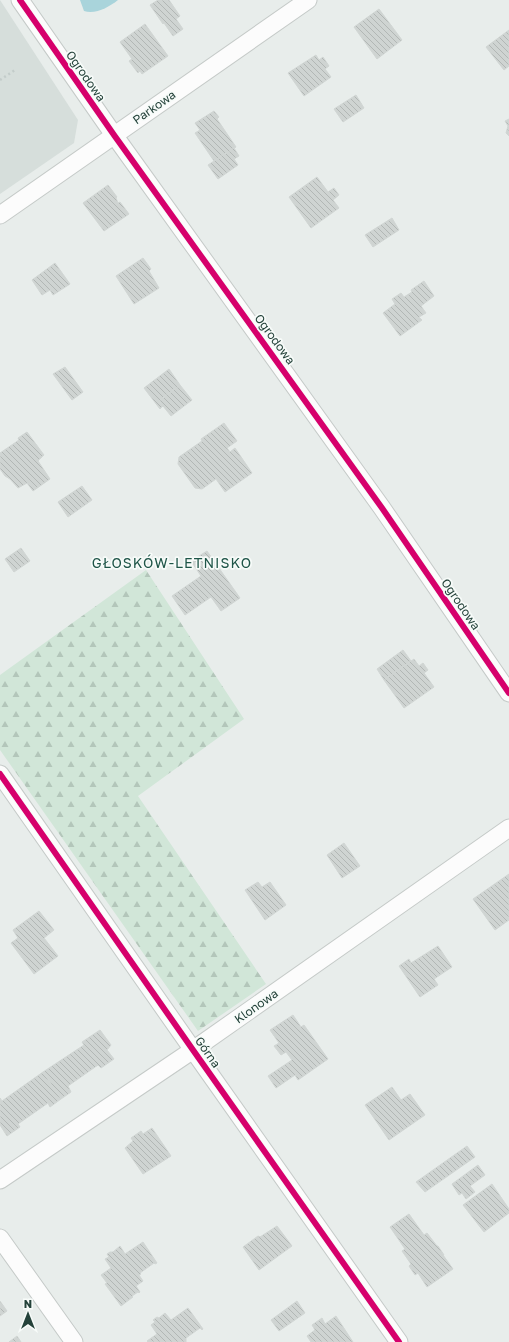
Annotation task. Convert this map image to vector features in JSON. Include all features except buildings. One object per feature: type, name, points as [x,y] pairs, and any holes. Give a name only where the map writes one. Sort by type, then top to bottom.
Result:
[{"type":"street","name":"Ogrodowa","points":[[20,0],[114,135],[382,508],[509,693]]},
{"type":"street","name":"Parkowa","points":[[0,215],[308,0]]},
{"type":"street","name":"Górna","points":[[0,774],[399,1342]]},
{"type":"street","name":"Klonowa","points":[[0,1180],[193,1050],[509,828]]},
{"type":"street","points":[[0,1238],[74,1342]]},
{"type":"path","points":[[0,80],[15,70]]},
{"type":"shaded area","points":[[0,0],[78,120],[74,143],[0,194]]},
{"type":"green space","points":[[146,570],[244,719],[138,796],[266,984],[198,1031],[0,750],[0,675]]},
{"type":"water","points":[[80,0],[118,0],[102,10],[88,12],[84,11]]},
{"type":"cycle path","points":[[20,0],[114,135],[382,508],[509,693]]},
{"type":"cycle path","points":[[0,774],[399,1342]]},
{"type":"district","name":"GŁOSKÓW-LETNISKO","points":[[172,562]]}]
